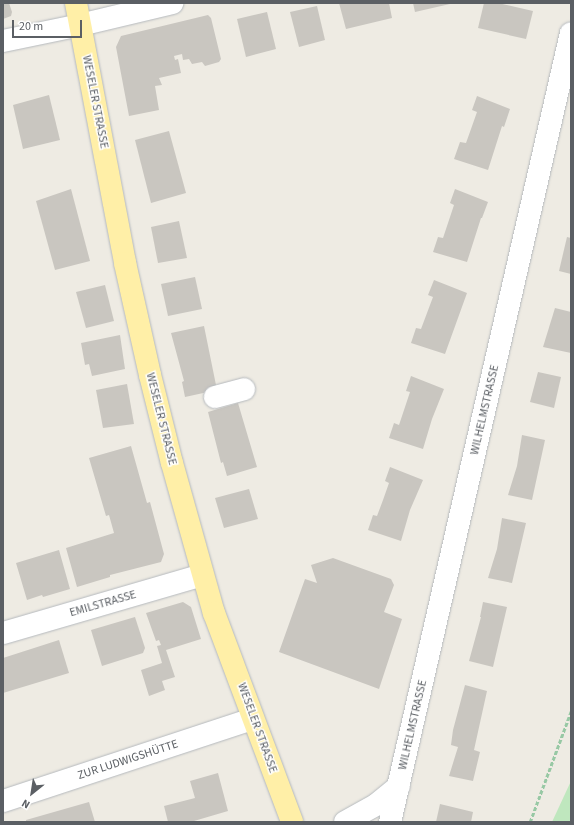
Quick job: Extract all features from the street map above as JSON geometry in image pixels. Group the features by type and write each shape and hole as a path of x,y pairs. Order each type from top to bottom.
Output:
{"main road":[{"name":"WESELER STRASSE","path":"76,3 125,263 150,375 202,575 253,719 292,822"}],"street":[{"path":"3,41 80,26 172,3"},
{"name":"WILHELMSTRASSE","path":"390,822 571,33"},
{"path":"215,397 244,389"},
{"name":"EMILSTRASSE","path":"3,633 202,575"},
{"name":"ZUR LUDWIGSHÜTTE","path":"3,801 253,719"},
{"name":"WILHELMSTRASSE","path":"345,822 377,804 399,786"}],"path":[{"path":"530,822 571,711"}],"green space":[{"path":"571,781 571,822 552,822"}],"building":[{"path":"3,3 9,3 12,12 11,16 3,19"},
{"path":"339,3 389,3 392,18 346,29"},
{"path":"413,3 450,3 450,4 415,12"},
{"path":"484,3 498,3 533,11 526,39 478,28"},
{"path":"317,6 325,40 299,47 290,12"},
{"path":"267,12 276,49 246,57 237,19"},
{"path":"208,15 211,18 221,59 219,62 205,66 202,62 192,64 189,59 183,60 182,54 174,56 175,60 178,59 181,73 159,78 162,85 155,86 159,110 129,116 116,47 121,36"},
{"path":"49,95 60,140 23,149 13,105"},
{"path":"477,96 510,109 504,127 502,126 488,170 454,159 460,142 466,143 477,112 472,110"},
{"path":"169,131 186,193 151,203 135,140"},
{"path":"71,189 90,261 55,270 36,201"},
{"path":"455,189 488,202 481,218 467,262 433,252 438,237 443,238 454,205 450,203"},
{"path":"179,221 187,258 158,263 151,227"},
{"path":"567,237 571,238 571,274 559,271"},
{"path":"195,277 202,309 168,316 161,284"},
{"path":"434,280 467,293 445,354 411,343 416,328 421,329 433,297 428,295"},
{"path":"105,285 114,321 86,328 76,292"},
{"path":"555,308 571,312 571,353 543,347"},
{"path":"204,326 217,390 185,397 182,382 184,381 171,333"},
{"path":"120,335 125,369 92,376 89,364 85,365 81,343"},
{"path":"538,372 561,377 554,408 530,402"},
{"path":"411,376 444,389 432,419 423,449 389,438 394,423 399,425 410,392 406,391"},
{"path":"127,384 134,424 103,428 96,390"},
{"path":"238,403 257,467 227,476 223,462 221,463 208,412"},
{"path":"522,435 545,440 532,500 508,495 517,466"},
{"path":"131,446 147,503 150,502 164,554 161,562 110,575 110,577 77,587 66,548 114,533 109,515 106,516 89,458"},
{"path":"390,467 423,480 410,510 401,541 368,530 373,515 377,516 389,483 385,481"},
{"path":"249,489 258,519 224,528 215,498"},
{"path":"502,518 526,523 512,583 488,578 497,549"},
{"path":"59,550 70,589 27,600 16,563"},
{"path":"333,558 391,579 394,585 384,612 402,619 379,689 279,652 305,579 317,583 311,565"},
{"path":"183,602 191,607 201,639 166,650 175,677 162,681 165,690 149,696 141,670 162,663 157,646 161,645 159,640 156,641 146,613"},
{"path":"483,602 507,607 493,667 469,661 481,617"},
{"path":"135,617 145,648 143,653 102,666 91,630"},
{"path":"59,640 69,673 3,693 3,658"},
{"path":"465,685 487,691 474,750 480,752 473,781 449,776 458,747 451,745 453,730"},
{"path":"218,773 228,811 194,821 195,822 168,822 164,806 195,798 190,781"},
{"path":"89,802 95,822 26,822 26,820"},
{"path":"440,804 473,812 471,822 436,822"}]}
